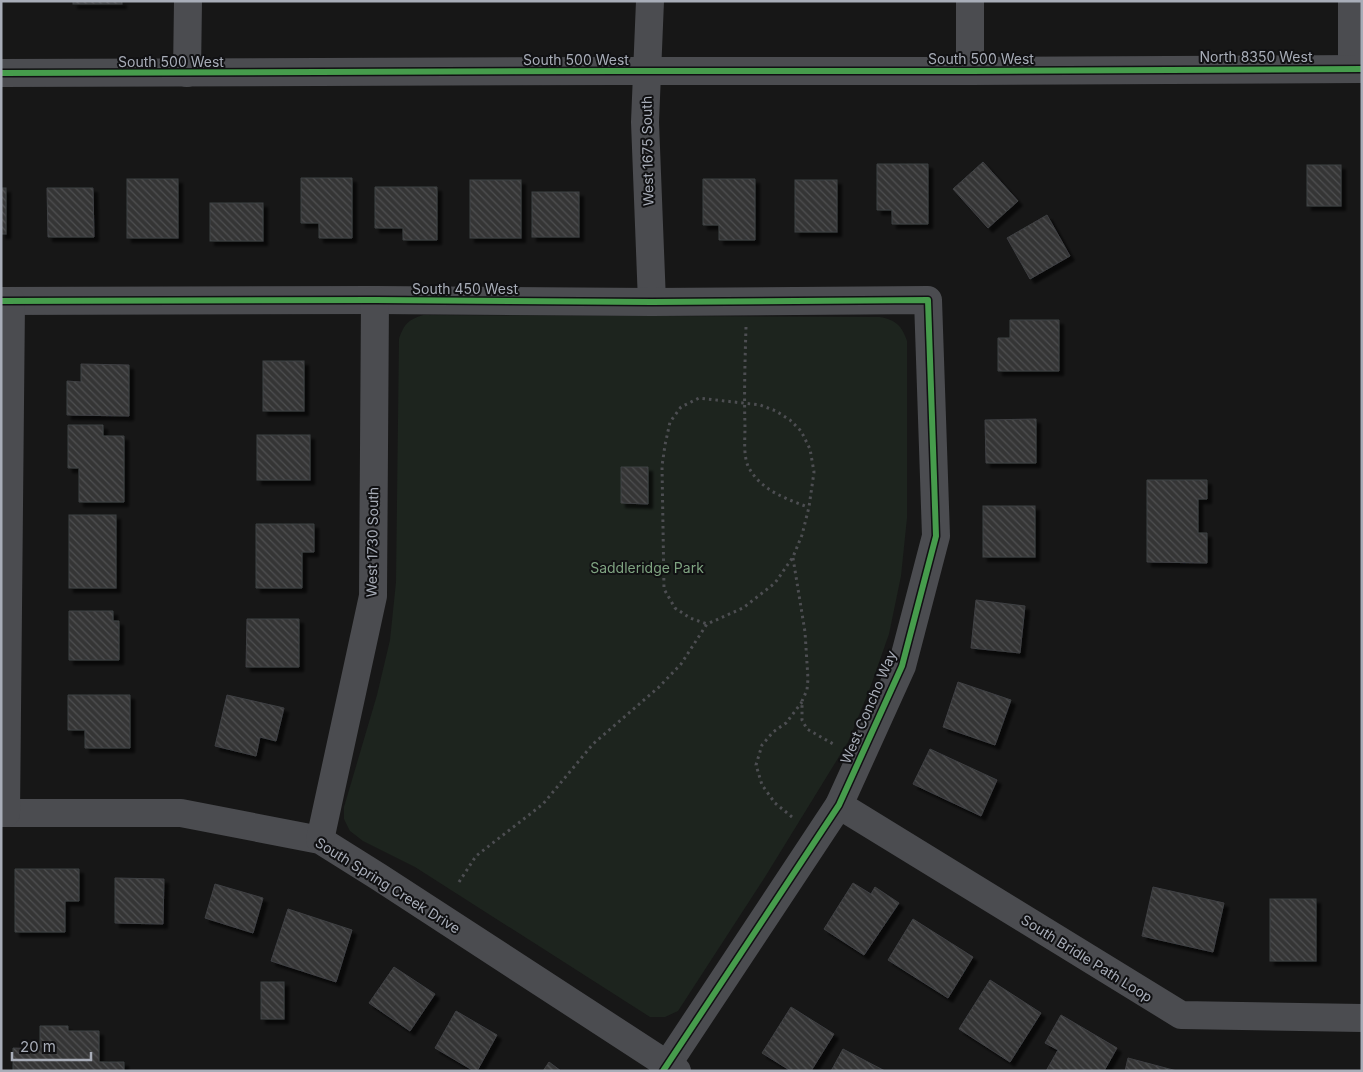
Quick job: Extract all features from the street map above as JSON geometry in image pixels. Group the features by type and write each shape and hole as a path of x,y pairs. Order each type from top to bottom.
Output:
{"street":[{"path":"187,74 188,1"},
{"name":"West 1675 South","path":"650,1 645,122 652,302"},
{"path":"970,1 970,71"},
{"path":"1352,1 1357,68"},
{"name":"North 8350 West","path":"1151,69 1357,68"},
{"name":"South 500 West","path":"1,73 187,74 1151,69"},
{"name":"South 450 West","path":"6,301 375,300 652,302 928,300"},
{"name":"West 1730 South","path":"320,840 373,596 375,300"},
{"name":"West Concho Way","path":"669,1069 839,805 902,666 936,536 928,300"},
{"path":"3,813 6,301"},
{"name":"South Bridle Path Loop","path":"839,805 1181,1015 1362,1018"},
{"name":"South Spring Creek Drive","path":"3,813 181,813 320,840 388,882 669,1069"}],"path":[{"path":"746,327 744,402 745,453 748,467 761,483 786,499 809,507"},
{"path":"458,882 476,856 543,804 593,744 659,687 681,664 707,624 743,608 775,583 793,557 802,536 809,507 814,472 810,449 801,431 790,420 776,411 760,405 699,398 681,407 670,422 664,445 662,466 664,589 675,608 690,618 707,624"},
{"path":"792,817 775,803 762,785 756,765 762,745 773,732 786,723 802,701 807,690 805,632 793,557"},
{"path":"802,701 802,720 807,729 835,745"}],"green space":[{"name":"Saddleridge Park","path":"423,315 880,317 898,324 907,341 907,518 901,576 889,634 870,688 848,742 765,877 678,1011 665,1017 650,1017 415,867 363,841 350,831 344,819 344,807 377,695 390,640 396,582 399,339 407,323"}],"building":[{"path":"73,1 122,1 122,4 73,4"},
{"path":"983,162 1018,201 988,228 953,189"},
{"path":"877,164 928,164 928,224 892,224 892,210 877,210"},
{"path":"1307,165 1341,165 1341,206 1307,206"},
{"path":"301,178 352,178 352,238 319,238 319,223 301,223"},
{"path":"127,179 178,179 178,238 127,238"},
{"path":"703,179 755,179 755,240 719,240 719,225 703,225"},
{"path":"470,180 521,180 521,238 470,238"},
{"path":"795,180 837,180 837,232 795,232"},
{"path":"375,187 437,187 437,240 403,240 403,228 375,228"},
{"path":"1,188 6,188 6,234 1,234"},
{"path":"47,188 93,188 94,237 48,237"},
{"path":"532,192 579,192 579,237 532,237"},
{"path":"210,203 263,203 263,241 210,241"},
{"path":"1047,215 1070,256 1030,279 1007,238"},
{"path":"1010,320 1059,320 1059,371 998,371 998,338 1010,338"},
{"path":"263,361 304,361 304,411 263,411"},
{"path":"81,364 129,365 129,416 67,415 67,381 81,382"},
{"path":"1036,419 1036,463 986,463 985,420"},
{"path":"68,425 103,425 103,436 124,436 124,502 79,502 79,468 68,468"},
{"path":"257,435 310,435 310,480 257,480"},
{"path":"621,467 648,467 648,504 621,503"},
{"path":"1147,480 1207,480 1207,499 1198,499 1198,533 1207,533 1207,563 1147,562"},
{"path":"983,506 1035,506 1035,557 983,557"},
{"path":"69,515 116,515 116,588 69,588"},
{"path":"256,524 314,524 314,552 302,552 302,588 256,588"},
{"path":"976,600 1025,606 1020,653 971,648"},
{"path":"69,611 113,611 113,621 119,621 119,660 69,660"},
{"path":"247,619 299,619 299,667 246,667"},
{"path":"958,682 1011,700 995,745 943,727"},
{"path":"68,695 130,695 130,748 85,748 85,730 68,730"},
{"path":"227,695 284,708 276,741 260,737 256,756 215,746"},
{"path":"930,749 997,780 981,816 913,784"},
{"path":"15,869 79,869 79,901 65,901 65,932 15,932"},
{"path":"115,878 164,879 163,924 115,923"},
{"path":"853,883 871,894 875,887 899,903 864,955 824,929"},
{"path":"215,884 263,898 253,933 205,918"},
{"path":"1153,887 1224,903 1213,952 1142,936"},
{"path":"1270,899 1316,899 1316,961 1270,961"},
{"path":"288,909 352,930 336,982 271,961"},
{"path":"913,919 973,957 948,998 888,960"},
{"path":"394,967 435,994 410,1031 369,1003"},
{"path":"990,980 1041,1013 1010,1062 959,1029"},
{"path":"261,982 284,982 284,1019 261,1019"},
{"path":"791,1007 834,1034 811,1071 791,1071 762,1053"},
{"path":"456,1011 497,1035 477,1071 435,1048"},
{"path":"1061,1015 1117,1048 1104,1071 1046,1071 1058,1050 1045,1043"},
{"path":"40,1026 68,1026 68,1031 99,1031 99,1062 124,1062 124,1071 13,1071 13,1048 40,1049"},
{"path":"843,1049 885,1071 831,1071"},
{"path":"1128,1058 1177,1071 1125,1071"},
{"path":"549,1062 561,1071 543,1071"}],"cycle path":[{"path":"1,73 1362,69"},
{"path":"1,301 375,300 652,302 928,300 936,536 902,666 839,805 663,1071"}]}
